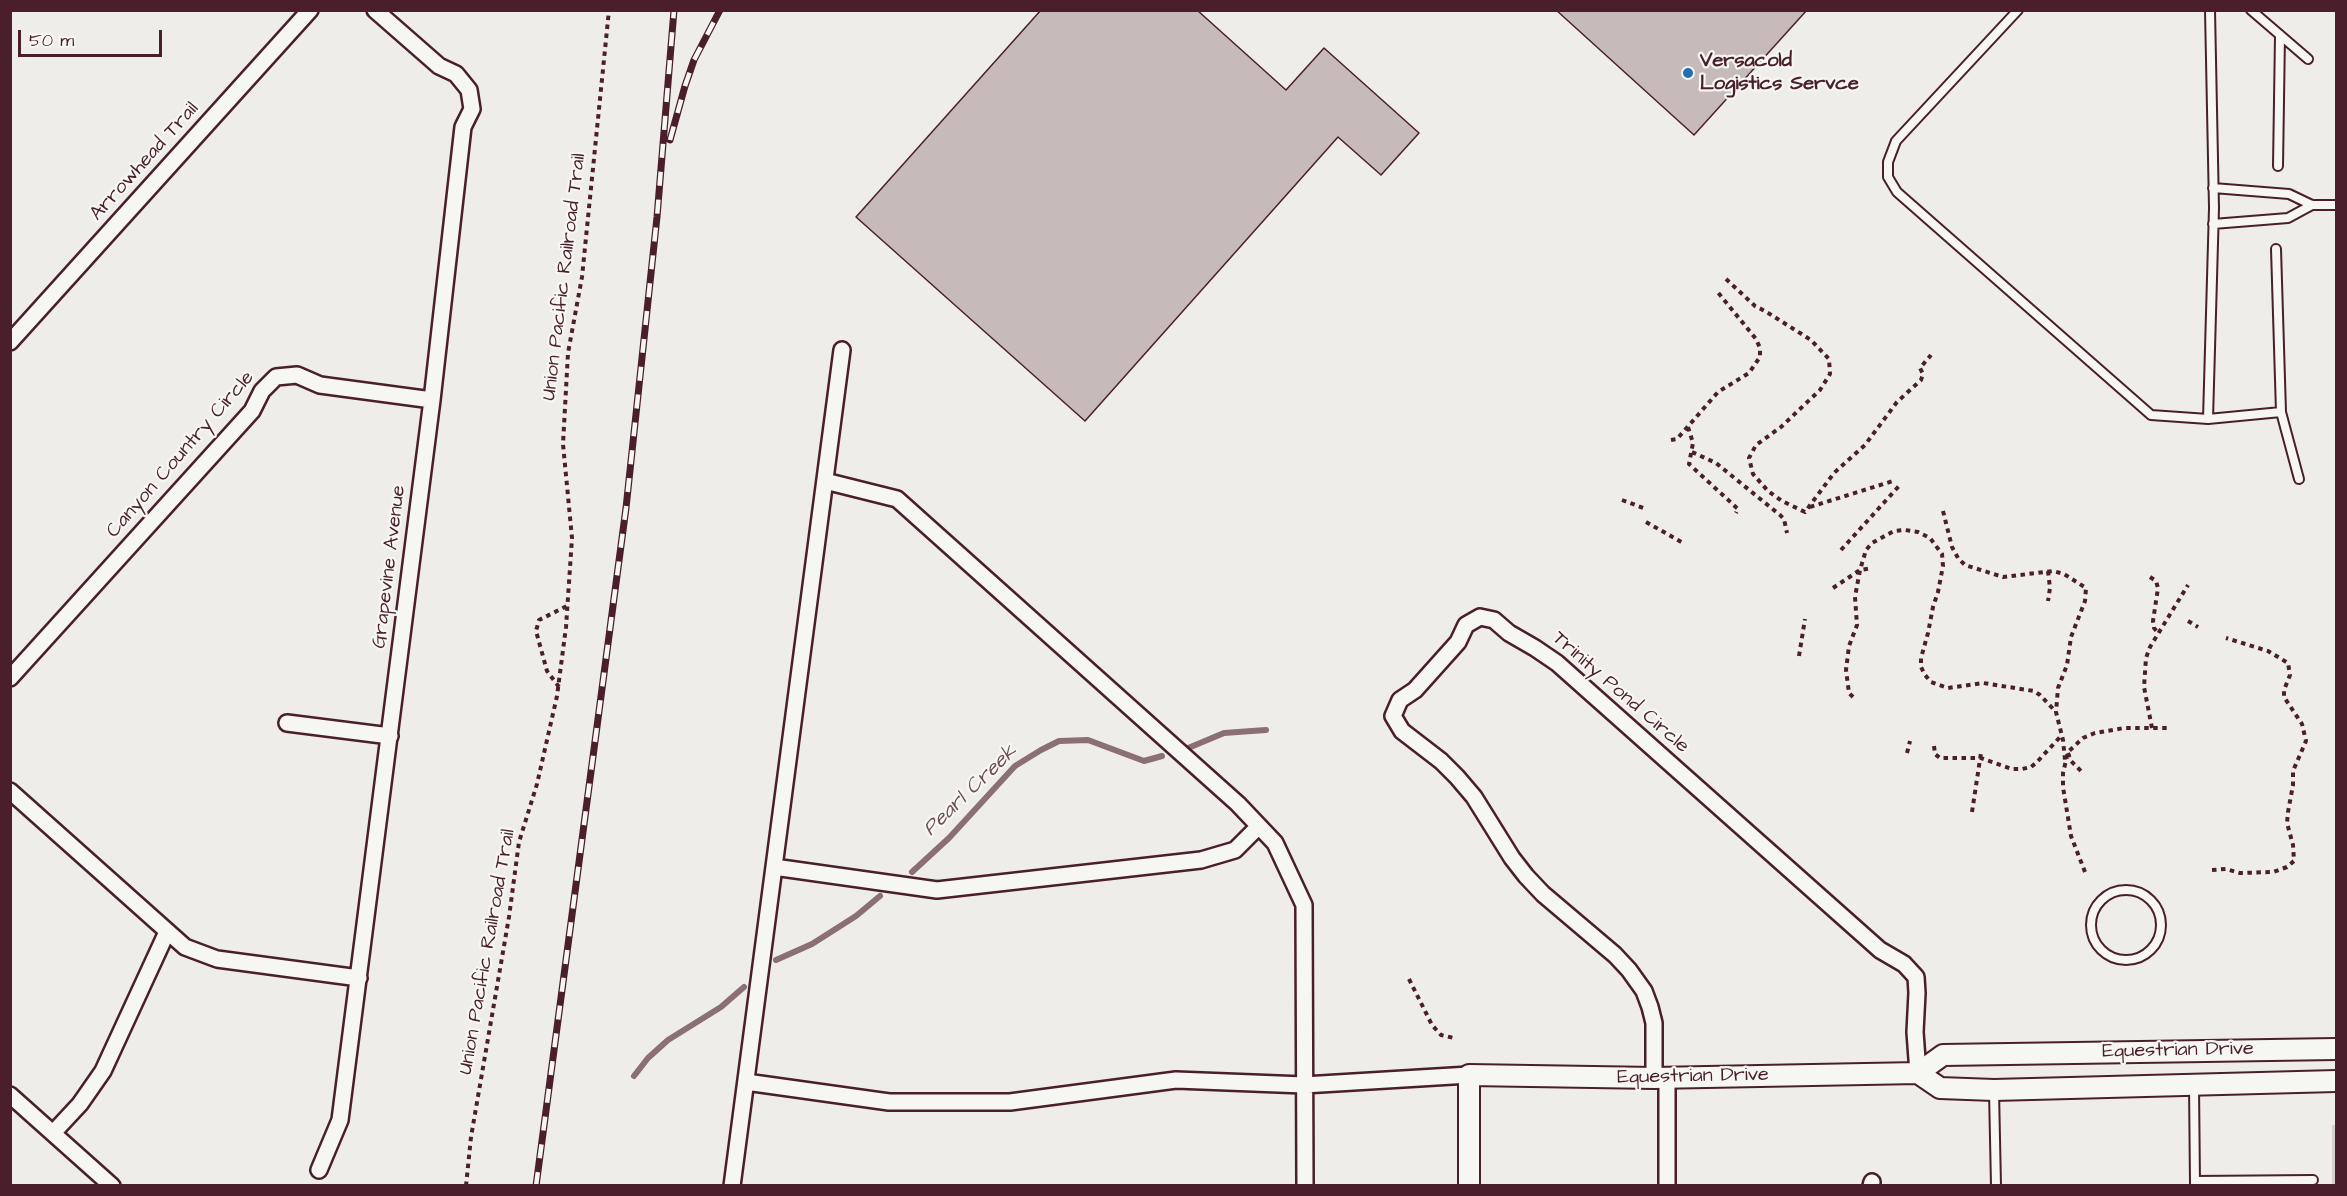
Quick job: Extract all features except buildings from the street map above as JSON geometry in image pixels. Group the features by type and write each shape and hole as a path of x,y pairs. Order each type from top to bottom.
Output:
{"street":[{"name":"Arrowhead Trail","path":"10,342 310,10"},
{"name":"Grapevine Avenue","path":"319,1170 340,1120 432,400 463,127 472,109 469,90 456,74 439,66 375,10"},
{"path":"732,1185 842,350"},
{"name":"Canyon Country Circle","path":"10,678 252,411 262,391 276,377 297,375 320,385 432,400"},
{"path":"825,481 897,500 1238,804 1275,843 1305,905 1305,1185"},
{"name":"Trinity Pond Circle","path":"1660,1078 1652,1015 1644,991 1629,970 1615,955 1543,894 1526,876 1468,791 1441,761 1402,731 1393,716 1400,700 1415,690 1458,642 1466,625 1480,617 1494,620 1509,633 1557,663 1880,950 1904,964 1916,977 1915,1032 1918,1073"},
{"path":"287,723 390,736"},
{"path":"10,791 185,947 201,955 217,959 359,978"},
{"path":"774,867 937,890 1201,860 1235,850 1259,826"},
{"path":"53,1133 80,1104 98,1079 167,932"},
{"name":"Equestrian Drive","path":"1469,1075 1660,1078 1918,1073 1943,1055 2337,1048"},
{"name":"Equestrian Drive","path":"1918,1073 1940,1088 1994,1090 2337,1081"},
{"path":"746,1082 889,1102 1010,1102 1176,1080 1305,1085 1469,1075 1469,1185"},
{"path":"1660,1078 1667,1185"},
{"path":"10,1095 112,1185"}],"lane":[{"path":"2018,10 1896,141 1888,162 1888,177 1897,192 2151,415 2208,419 2281,412"},
{"path":"2208,419 2213,224 2210,10"},
{"path":"2251,10 2308,59"},
{"path":"2278,166 2280,35"},
{"path":"2213,188 2289,194 2312,205 2337,205"},
{"path":"2213,224 2288,218 2312,205"},
{"path":"2276,249 2281,412 2299,479"},
{"path":"2127,890 2144,895 2155,906 2160,916 2161,927 2158,938 2151,949 2130,960 2118,959 2106,954 2095,941 2091,925 2092,914 2097,906 2102,899 2113,892 2127,890"},
{"path":"2194,1084 2195,1183 2313,1180"},
{"path":"1994,1090 1996,1185"}],"path":[{"name":"Union Pacific Railroad Trail","path":"466,1185 471,1137 509,917 519,842 537,784 558,687 572,538 563,444 568,352 582,277 609,10"},
{"path":"1726,279 1755,306 1811,340 1829,359 1830,375 1820,390 1781,427 1756,445 1749,458 1754,474 1768,491 1794,508 1806,512 1834,473 1865,445 1897,402 1922,380 1923,374 1920,368 1932,355"},
{"path":"1671,440 1677,439 1718,392 1749,373 1760,357 1760,348 1756,339 1716,290"},
{"path":"1688,427 1693,442 1689,464 1738,509 1736,513"},
{"path":"1692,452 1709,458 1780,515 1784,519 1787,533"},
{"path":"1810,507 1893,481"},
{"path":"1841,550 1899,486"},
{"path":"1622,500 1646,509"},
{"path":"1943,511 1952,547 1965,565 2003,577 2048,571 2064,574 2086,588 2085,601 2071,637 2067,665 2058,688 2056,712 2065,760 2063,788 2070,836 2085,872"},
{"path":"1646,522 1685,544"},
{"path":"1853,697 1849,693 1845,670 1849,646 1857,624 1855,597 1866,550 1882,536 1894,531 1905,530 1918,532 1930,538 1942,554 1943,566 1938,592 1932,607 1921,658 1921,667 1925,675 1931,682 1948,688 1983,683 2034,692 2040,695 2056,712"},
{"path":"1833,588 1860,570 1872,568"},
{"path":"2048,571 2050,588 2048,601"},
{"path":"2150,577 2156,581 2158,588 2153,621 2154,628 2159,634"},
{"path":"2152,728 2145,697 2144,672 2150,646 2188,585"},
{"path":"558,687 547,671 536,631 539,621 567,606"},
{"path":"1798,656 1802,647 1805,619"},
{"path":"2188,621 2198,627"},
{"path":"2212,870 2226,869 2240,873 2273,872 2287,867 2294,861 2293,845 2287,823 2288,812 2293,771 2306,741 2302,724 2284,697 2284,690 2290,675 2288,663 2268,651 2226,638"},
{"path":"2065,760 2068,752 2083,738 2095,733 2124,728 2170,728"},
{"path":"1934,746 1935,754 1940,758 1981,755 2012,769 2031,767 2062,735"},
{"path":"1907,753 1910,741"},
{"path":"2068,752 2071,761 2081,771"},
{"path":"1972,812 1981,755"},
{"path":"1409,979 1432,1025 1442,1035 1454,1038"}],"shaded area":[{"path":"2332,1125 2336,1125 2336,1185 2332,1185"}],"waterway":[{"name":"Pearl Creek","path":"1181,751 1224,733 1266,730"},
{"name":"Pearl Creek","path":"912,872 949,838 1015,766 1059,741 1088,740 1144,761 1162,756"},
{"name":"Pearl Creek","path":"776,960 812,944 856,916 880,896"},
{"name":"Pearl Creek","path":"634,1076 648,1058 668,1040 721,1007 744,987"}],"railway":[{"path":"536,1186 626,508 657,217 674,10"},
{"path":"670,140 694,60 720,10"}],"place":[{"name":"Versacold Logistics Servce","path":"1688,73"}]}
